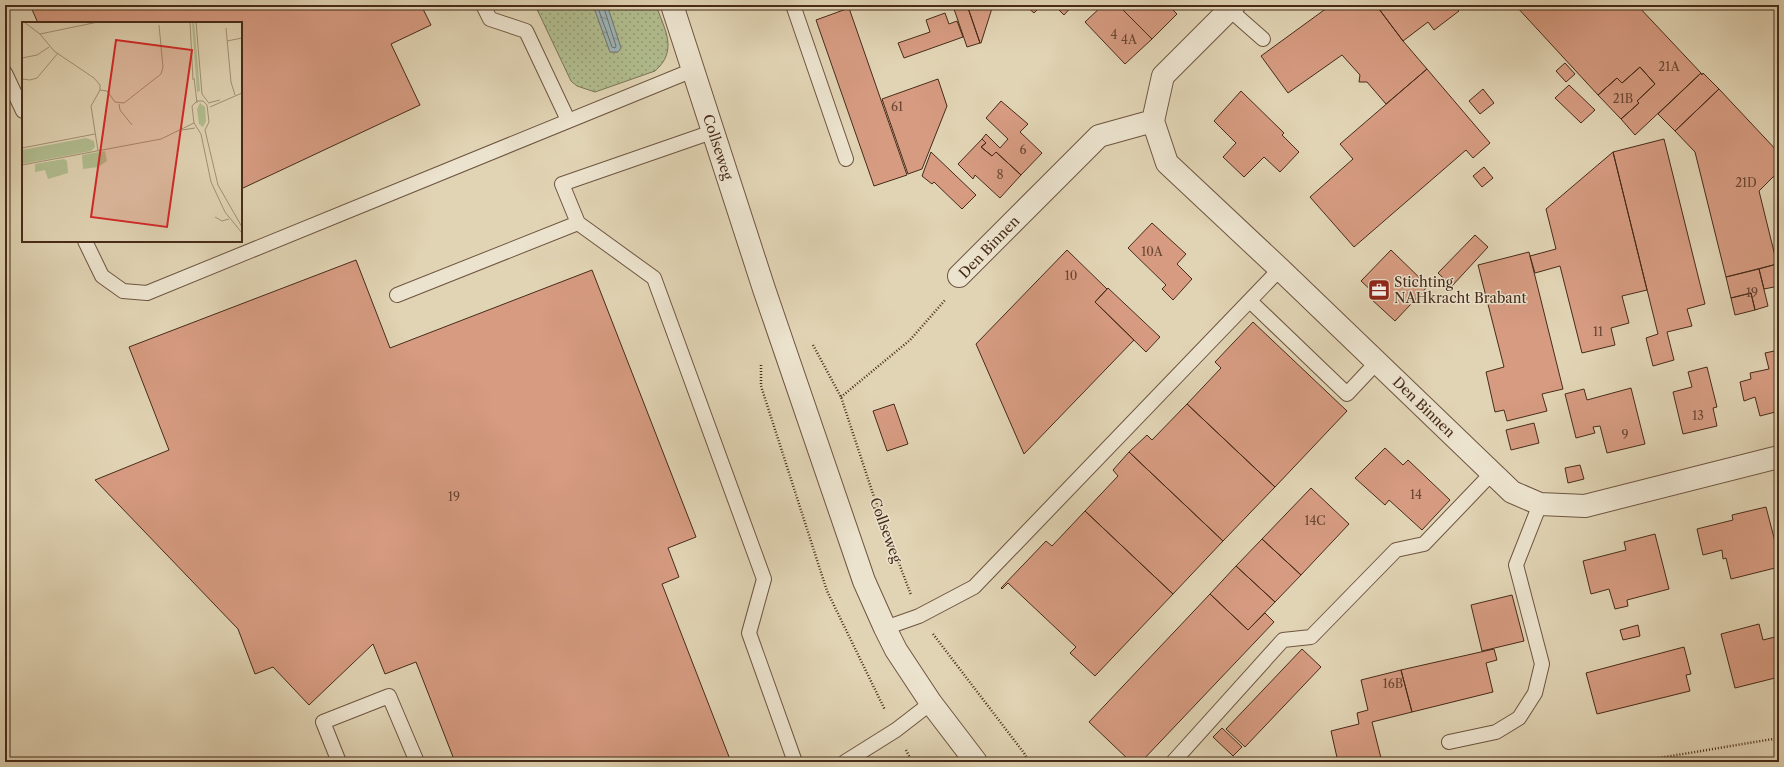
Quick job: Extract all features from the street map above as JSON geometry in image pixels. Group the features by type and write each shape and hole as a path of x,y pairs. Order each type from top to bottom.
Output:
{"street":[{"name":"Collseweg","path":"672,5 712,132 864,581 896,650 931,703 976,762"},
{"path":"1153,122 1163,76 1232,7"},
{"name":"Den Binnen","path":"959,276 1099,136 1153,122 1167,163 1280,269 1512,492 1540,504 1585,506 1779,456"}],"lane":[{"path":"483,5 490,19 526,31 568,120"},
{"path":"793,5 846,159"},
{"path":"1232,7 1263,39"},
{"path":"85,242 102,276 123,291 147,293 693,70"},
{"path":"5,73 22,109"},
{"path":"712,132 562,184 578,223 654,278 764,579 749,633 795,762"},
{"path":"397,295 578,223"},
{"path":"885,628 920,616 974,587 1280,269"},
{"path":"1250,301 1347,394 1377,362"},
{"path":"1173,762 1283,640 1311,637 1396,550 1424,544 1492,473"},
{"path":"1449,742 1496,732 1519,718 1535,693 1542,664 1516,565 1540,504"},
{"path":"339,762 323,722 389,696 417,762"},
{"path":"845,762 896,730 931,703"}],"path":[{"name":"Den Binnen","path":"841,397 910,340 953,291 959,276"},
{"name":"Collseweg","path":"809,338 841,397 877,504 920,616 1024,753 1029,762"},
{"path":"761,363 761,386 827,591 875,691 912,762"},
{"path":"1635,762 1779,738"}],"green space":[{"path":"535,5 593,5 610,52 618,52 621,48 607,5 656,5 668,39 666,55 662,63 655,71 595,92 577,86 571,81"}],"water":[{"path":"593,5 607,5 621,48 618,52 610,52"}],"building":[{"path":"30,5 421,5 431,25 391,44 420,105 242,189 242,22 38,22"},
{"path":"967,5 980,43 967,47 953,6"},
{"path":"967,5 993,5 981,43 980,43"},
{"path":"1025,5 1042,5 1034,13"},
{"path":"1054,5 1073,5 1064,15"},
{"path":"1103,5 1118,5 1152,39 1125,64 1085,22"},
{"path":"1118,5 1168,5 1177,14 1152,39"},
{"path":"1331,5 1376,5 1403,41 1427,69 1386,104 1367,82 1359,82 1360,75 1342,55 1288,93 1261,56"},
{"path":"1376,5 1454,5 1459,11 1434,30 1428,22 1403,41"},
{"path":"1515,5 1637,5 1701,73 1635,135 1621,119 1639,103 1637,101 1655,84 1640,67 1622,83 1617,78 1598,95"},
{"path":"849,8 907,175 874,186 816,20"},
{"path":"945,13 949,24 957,21 963,37 904,58 898,43 930,32 926,20"},
{"path":"1565,63 1575,74 1566,82 1556,71"},
{"path":"1640,67 1655,84 1637,101 1639,103 1621,119 1598,95 1617,78 1622,83"},
{"path":"1427,69 1490,143 1473,158 1466,150 1354,247 1310,197 1353,159 1340,144"},
{"path":"1701,73 1702,75 1703,73 1719,89 1675,131 1658,114"},
{"path":"938,79 947,106 922,169 908,174 882,99"},
{"path":"1569,85 1595,110 1581,123 1555,98"},
{"path":"1483,89 1494,103 1480,114 1469,101"},
{"path":"1719,89 1779,153 1779,171 1759,191 1777,264 1726,277 1695,152 1675,131"},
{"path":"1241,91 1284,133 1282,135 1299,152 1280,172 1264,157 1244,177 1223,157 1236,143 1214,121"},
{"path":"1001,101 1028,124 1020,132 1042,153 1021,175 996,152 992,156 981,147 986,143 982,139 986,134 1000,148 1008,139 986,118"},
{"path":"982,139 986,143 981,147 992,156 996,152 1021,175 1000,198 975,175 973,179 958,164"},
{"path":"1664,139 1705,304 1687,309 1692,326 1667,332 1674,360 1653,366 1646,338 1658,334 1613,152"},
{"path":"931,152 976,195 962,209 934,182 932,184 922,176"},
{"path":"1613,152 1647,290 1622,296 1629,323 1611,328 1615,345 1582,353 1560,266 1535,273 1530,256 1556,249 1546,209"},
{"path":"1484,167 1493,178 1482,187 1473,176"},
{"path":"1152,223 1186,254 1177,264 1192,279 1173,300 1162,289 1166,285 1128,248"},
{"path":"1475,235 1488,247 1452,286 1438,273"},
{"path":"1067,250 1107,289 1095,302 1134,340 1024,454 976,344"},
{"path":"1391,250 1428,286 1395,321 1370,298 1374,293 1361,281"},
{"path":"1529,252 1563,389 1542,394 1547,411 1507,421 1504,410 1495,412 1486,372 1504,367 1478,265"},
{"path":"356,260 390,348 592,270 696,537 668,548 679,577 662,584 731,762 455,762 416,662 385,674 373,644 309,705 273,667 255,674 238,629 95,480 169,450 129,347"},
{"path":"1777,264 1779,272 1779,286 1764,289 1759,269"},
{"path":"1759,269 1768,306 1755,310 1751,293 1731,298 1726,277"},
{"path":"1108,288 1160,337 1146,352 1095,302"},
{"path":"1751,293 1755,310 1735,315 1731,298"},
{"path":"1253,322 1347,411 1275,487 1187,404 1221,368 1215,362"},
{"path":"1779,350 1779,411 1760,416 1755,397 1744,401 1740,382 1751,379 1750,373 1769,369 1765,353"},
{"path":"1707,367 1717,407 1713,408 1717,426 1683,434 1673,392 1692,387 1688,372"},
{"path":"1631,388 1645,444 1607,453 1600,426 1593,427 1595,433 1576,438 1565,394 1584,389 1587,400"},
{"path":"894,404 908,444 887,451 873,411"},
{"path":"1187,404 1275,487 1223,541 1129,452 1147,435 1152,440"},
{"path":"1534,423 1539,443 1511,450 1506,430"},
{"path":"1385,448 1403,465 1408,460 1450,500 1422,530 1389,500 1385,505 1355,478"},
{"path":"1129,452 1223,541 1173,594 1085,511 1118,476 1113,470"},
{"path":"1580,465 1584,479 1568,483 1565,468"},
{"path":"1311,488 1349,524 1301,575 1262,539"},
{"path":"1766,507 1779,557 1779,567 1731,579 1726,558 1723,559 1722,550 1703,555 1697,529 1733,520 1732,515"},
{"path":"1085,511 1173,594 1095,676 1070,653 1076,647 1008,583 1002,589 1001,588 1046,541 1052,546"},
{"path":"1655,534 1669,589 1627,600 1628,606 1615,609 1609,589 1591,594 1583,561 1626,550 1624,542"},
{"path":"1262,539 1301,575 1275,602 1236,566"},
{"path":"1236,566 1275,602 1248,630 1210,594"},
{"path":"1210,594 1248,630 1265,613 1274,622 1141,762 1131,762 1089,722"},
{"path":"1512,595 1524,641 1482,651 1471,605"},
{"path":"1759,624 1763,640 1779,636 1779,677 1735,688 1721,634"},
{"path":"1638,625 1640,636 1623,640 1620,630"},
{"path":"1684,647 1691,674 1686,675 1690,691 1597,714 1586,673"},
{"path":"1302,649 1321,667 1245,747 1226,729"},
{"path":"1494,649 1497,660 1486,663 1493,692 1412,712 1401,670"},
{"path":"1401,670 1412,712 1372,722 1382,762 1338,762 1331,731 1359,724 1357,713 1368,710 1361,680"},
{"path":"1222,728 1242,747 1233,756 1213,737"}],"place":[{"name":"Stichting NAHkracht Brabant","path":"1379,290"}]}
